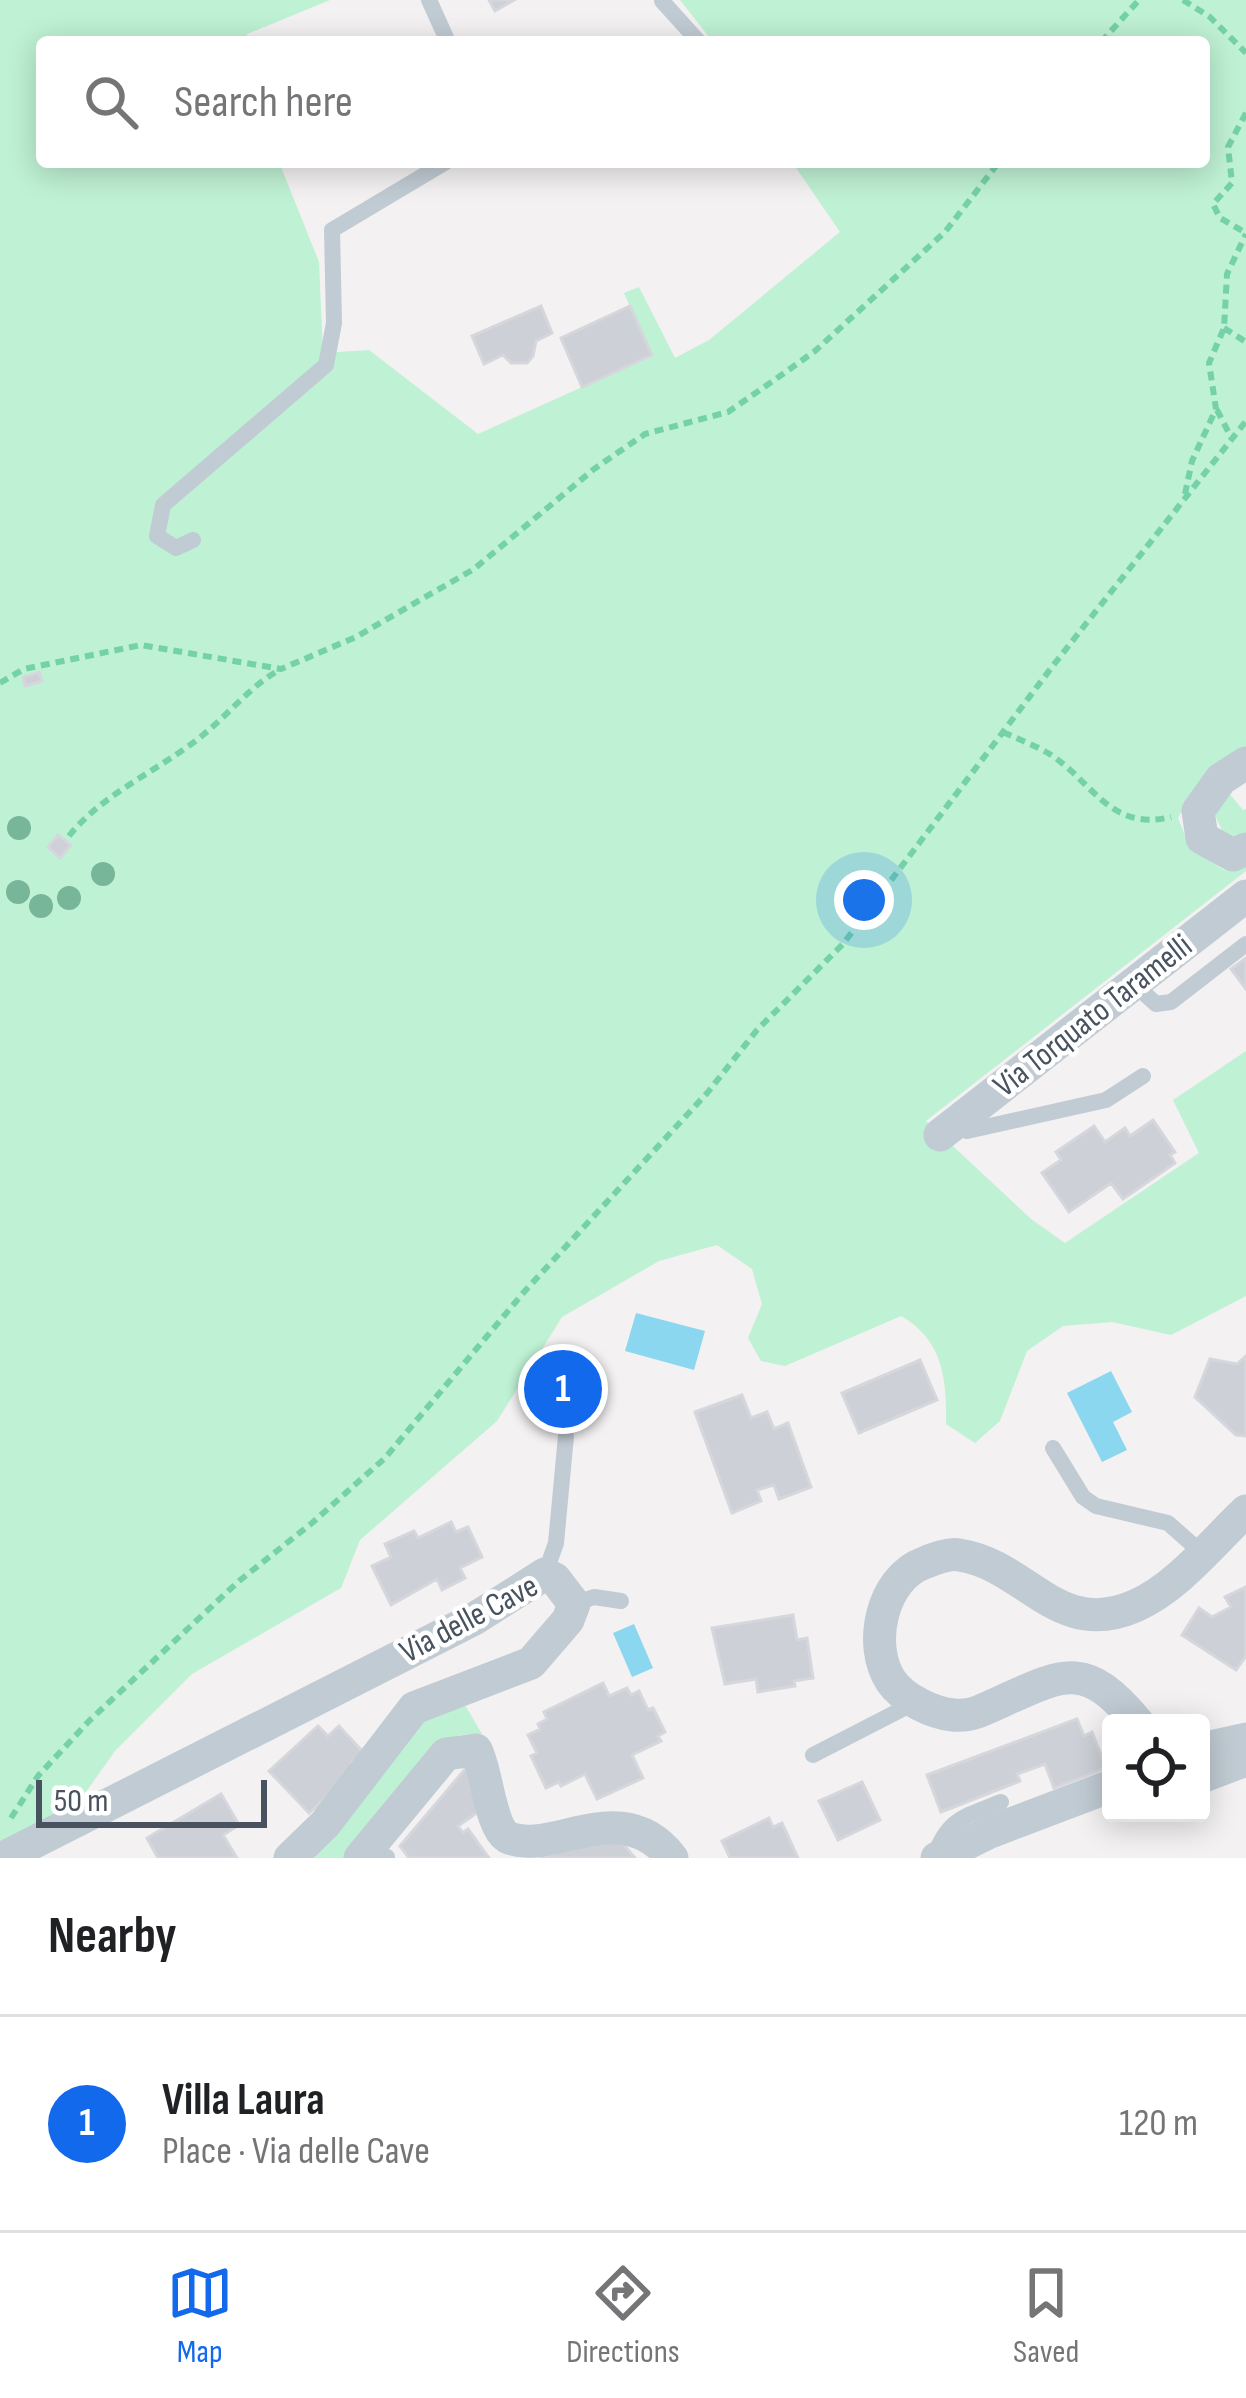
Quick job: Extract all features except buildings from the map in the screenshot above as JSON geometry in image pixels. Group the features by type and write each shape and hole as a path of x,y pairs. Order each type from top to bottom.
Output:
{"street":[{"path":"1246,763 1221,779 1198,811 1202,838 1233,855 1246,849"},
{"name":"Via Torquato Taramelli","path":"940,1135 1246,896"},
{"path":"1130,1714 1088,1678 1053,1678 969,1717 933,1713 891,1682 878,1642 889,1593 917,1565 956,1554 996,1568 1050,1604 1094,1617 1135,1606 1168,1585 1246,1510"},
{"name":"Via delle Cave","path":"5,1841 474,1619 545,1574 555,1579 574,1604 568,1620 532,1664 414,1708 325,1825 290,1858"},
{"path":"1210,1747 1246,1739"},
{"path":"360,1858 446,1754 462,1749 476,1750 498,1827 508,1838 528,1845 629,1829 660,1843 672,1858"},
{"path":"1210,1774 1246,1760"},
{"path":"944,1854 1102,1790"},
{"path":"944,1854 1001,1850 1102,1813"}],"lane":[{"path":"663,0 693,36"},
{"path":"420,2 444,36"},
{"path":"193,539 176,548 157,536 163,505 326,365 334,323 332,230 436,168"},
{"path":"1133,984 1156,1004 1171,1002 1246,944"},
{"path":"940,1135 1106,1100 1143,1076"},
{"path":"545,1574 556,1543 566,1436"},
{"path":"1053,1448 1084,1497 1096,1506 1168,1523 1202,1553"},
{"path":"574,1604 594,1597 621,1601"},
{"path":"813,1755 918,1701"},
{"path":"944,1854 943,1833 955,1821 1001,1802"}],"path":[{"path":"1106,36 1139,0"},
{"path":"1183,0 1210,17 1246,53"},
{"path":"1232,439 1216,409 1208,370 1224,328 1227,274 1246,233 1220,218 1213,203 1232,183 1228,147 1246,113"},
{"path":"69,836 103,803 206,733 249,690 280,668 356,637 474,569 594,469 645,434 728,412 773,381 815,350 945,232 994,168"},
{"path":"1224,328 1246,342"},
{"path":"1186,498 1192,461 1216,409"},
{"path":"5,1841 38,1776 90,1720 239,1581 385,1458 524,1292 708,1092 757,1030 843,944 1246,421"},
{"path":"0,682 24,669 141,645 280,668"},
{"path":"1002,732 1052,755 1103,802 1136,820 1198,811"}],"green space":[{"path":"0,0 330,0 247,36 36,36 36,168 281,168 319,262 323,353 369,350 478,434 651,356 624,293 639,287 675,358 709,340 840,232 796,168 1210,168 1210,36 708,36 680,0 1246,0 1246,747 1191,794 1178,818 1190,848 1224,870 1246,867 1246,871 926,1121 1031,1219 1065,1243 1199,1153 1173,1100 1246,1051 1246,1296 1171,1335 1112,1322 1063,1326 1027,1351 1000,1421 975,1443 946,1424 940,1362 926,1337 901,1316 785,1366 761,1361 748,1338 762,1304 752,1269 717,1245 659,1261 562,1317 497,1421 360,1540 341,1588 192,1674 115,1751 66,1820 0,1857"},
{"path":"1229,793 1246,809 1246,837 1225,837 1215,815"},
{"path":"462,1700 482,1734 460,1735 441,1746 349,1858 311,1858 414,1725"}],"water":[{"path":"636,1313 705,1331 694,1370 625,1351"},
{"path":"1111,1371 1132,1412 1113,1422 1127,1450 1102,1462 1067,1393"},
{"path":"634,1624 653,1668 632,1677 613,1633"}],"place":[{"name":"Villa Laura","path":"563,1389"}]}
